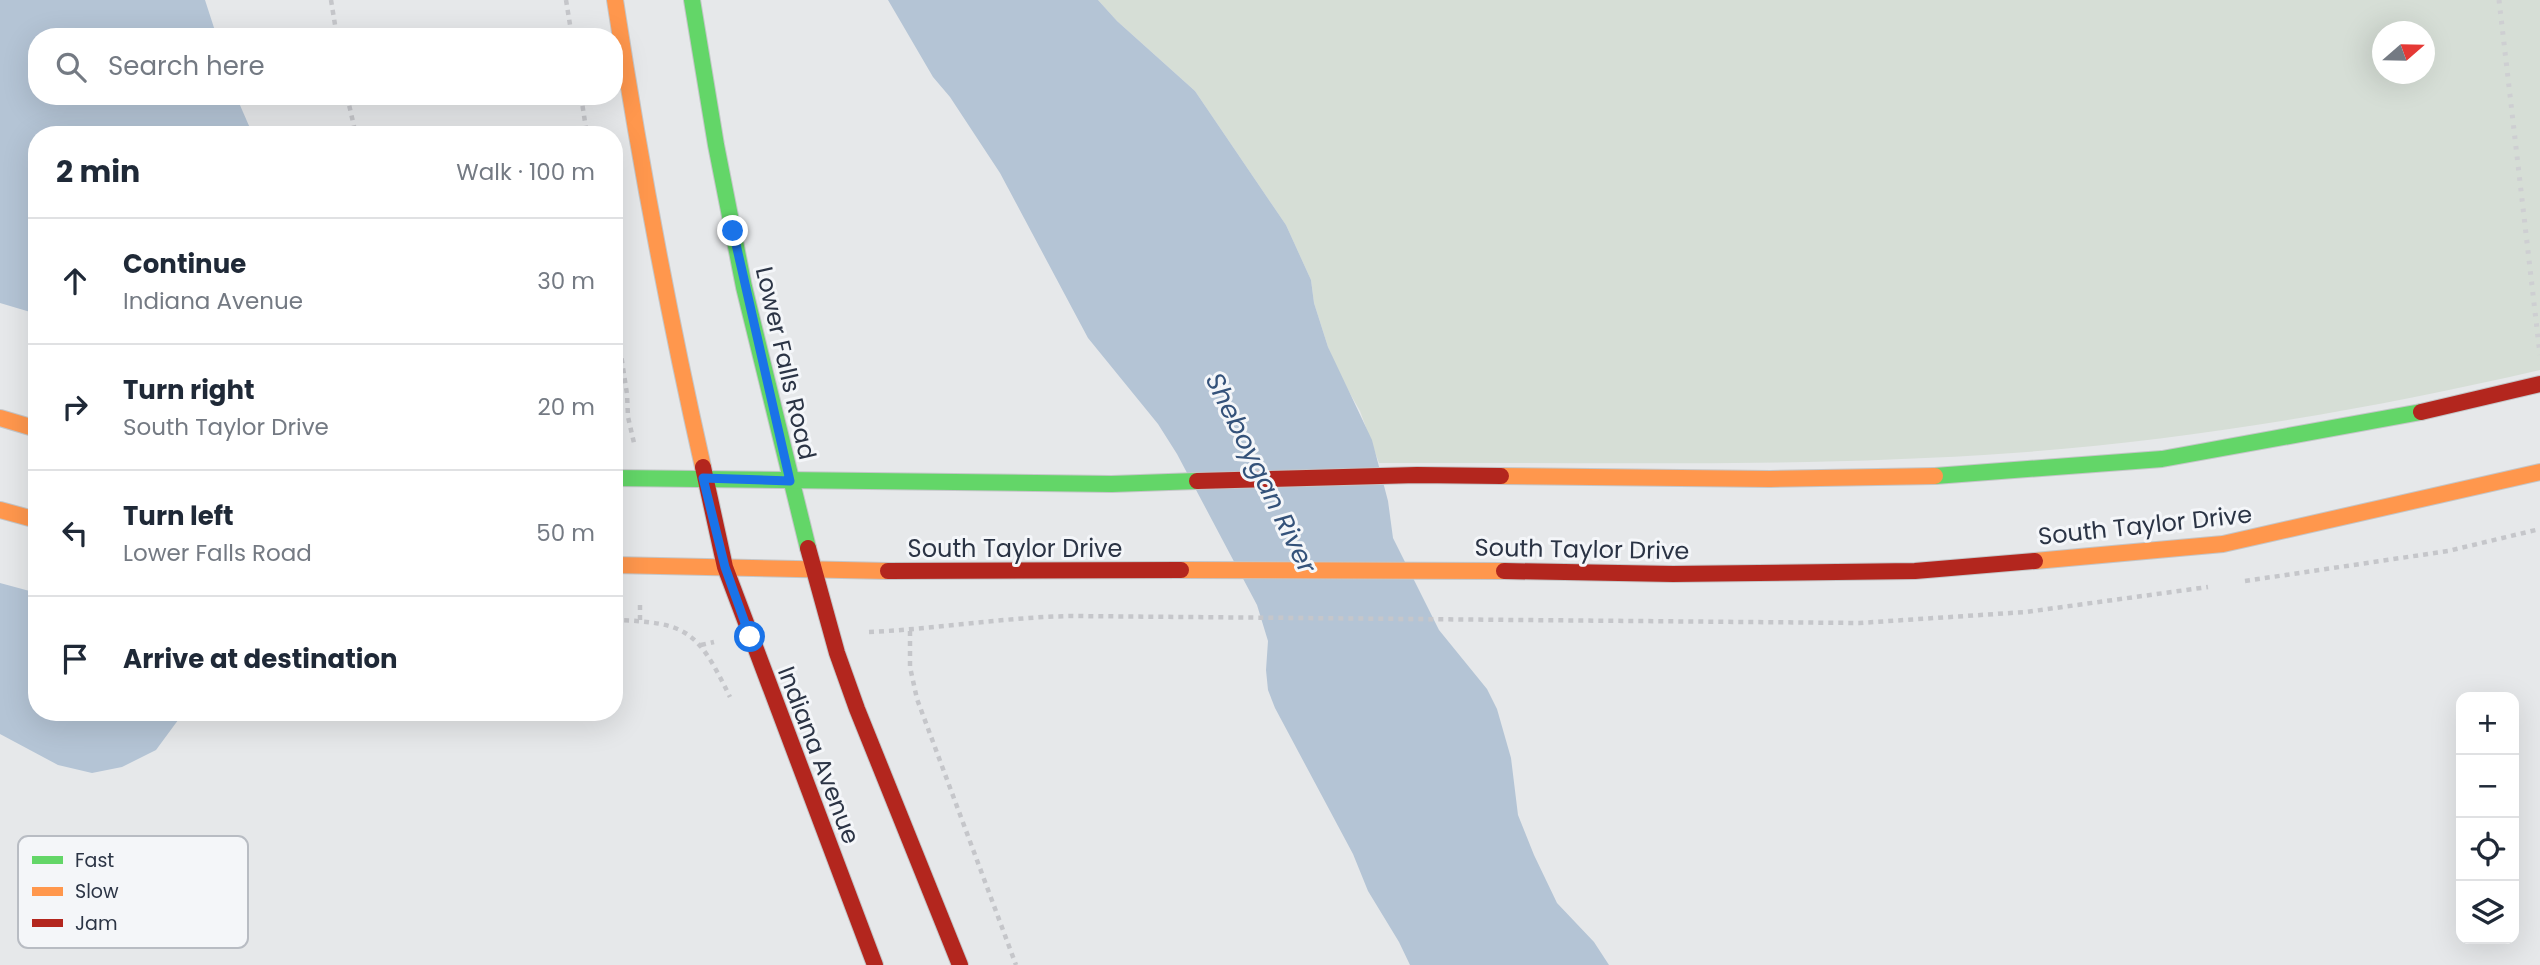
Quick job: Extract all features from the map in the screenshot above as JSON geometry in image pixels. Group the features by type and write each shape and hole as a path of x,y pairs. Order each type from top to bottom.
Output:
{"main road":[{"path":"615,0 619,28"},
{"name":"Lower Falls Road","path":"692,0 744,287 813,569"},
{"path":"623,53 669,316 703,478"},
{"path":"623,478 1112,484 1417,475 1770,479 1944,476 2162,459 2423,412 2540,384"},
{"path":"0,418 28,426"},
{"name":"South Taylor Drive","path":"623,565 909,571 1452,570 1673,574 1915,571 2224,544 2540,471"},
{"name":"Indiana Avenue","path":"703,478 725,567 874,965"},
{"path":"0,510 28,518"},
{"path":"813,569 837,653 960,965"}],"path":[{"path":"331,0 336,28"},
{"path":"566,0 571,28"},
{"path":"349,105 354,126"},
{"path":"582,105 586,126"},
{"path":"623,387 632,428"},
{"path":"2448,551 2540,530"},
{"path":"640,596 640,621"},
{"path":"886,631 910,631 1047,616 1482,621"},
{"path":"623,620 666,625 688,634 701,645 714,667"},
{"path":"910,631 910,667 917,699 1016,965"}],"shaded area":[{"path":"1098,0 2540,0 2540,370 2410,398 2278,422 2146,440 2013,453 1855,461 1379,463 1360,411 1340,376 1328,347 1314,303 1311,280 1286,225 1195,91 1117,21"}],"water":[{"path":"0,0 205,0 214,28 28,28 28,105 240,105 249,126 28,126 28,311 0,303"},
{"name":"Sheboygan River","path":"888,0 1098,0 1117,21 1195,91 1286,225 1311,280 1314,303 1328,347 1372,440 1388,501 1393,538 1439,630 1487,689 1497,709 1511,758 1518,815 1557,903 1594,942 1609,965 1410,965 1368,891 1353,854 1275,708 1268,690 1268,641 1257,605 1177,454 1158,424 1088,338 1000,173 950,97 933,77"},
{"path":"0,583 28,591 28,721 177,721 156,750 122,767 92,773 58,765 0,734"}],"railway":[{"path":"2499,0 2540,355"}],"traffic: fast":[{"path":"692,0 716,145 744,287 808,548"},
{"path":"1935,476 2162,459 2421,412"},
{"path":"623,478 1112,484 1197,481"}],"traffic: slow":[{"path":"615,0 620,28"},
{"path":"623,49 655,234 703,467"},
{"path":"0,418 28,426"},
{"path":"2035,561 2223,544 2540,472"},
{"path":"1501,476 1770,479 1935,476"},
{"path":"0,510 28,518"},
{"path":"623,565 888,571"},
{"path":"1181,570 1504,571"}],"traffic: jam":[{"path":"2421,412 2540,384"},
{"path":"703,467 725,567 875,965"},
{"path":"1197,481 1417,475 1501,476"},
{"path":"808,548 837,653 857,709 960,965"},
{"path":"1504,571 1673,574 1915,571 2035,561"},
{"path":"888,571 1181,570"}],"route":[{"path":"733,231 790,481 703,478 725,567 750,637"}]}
